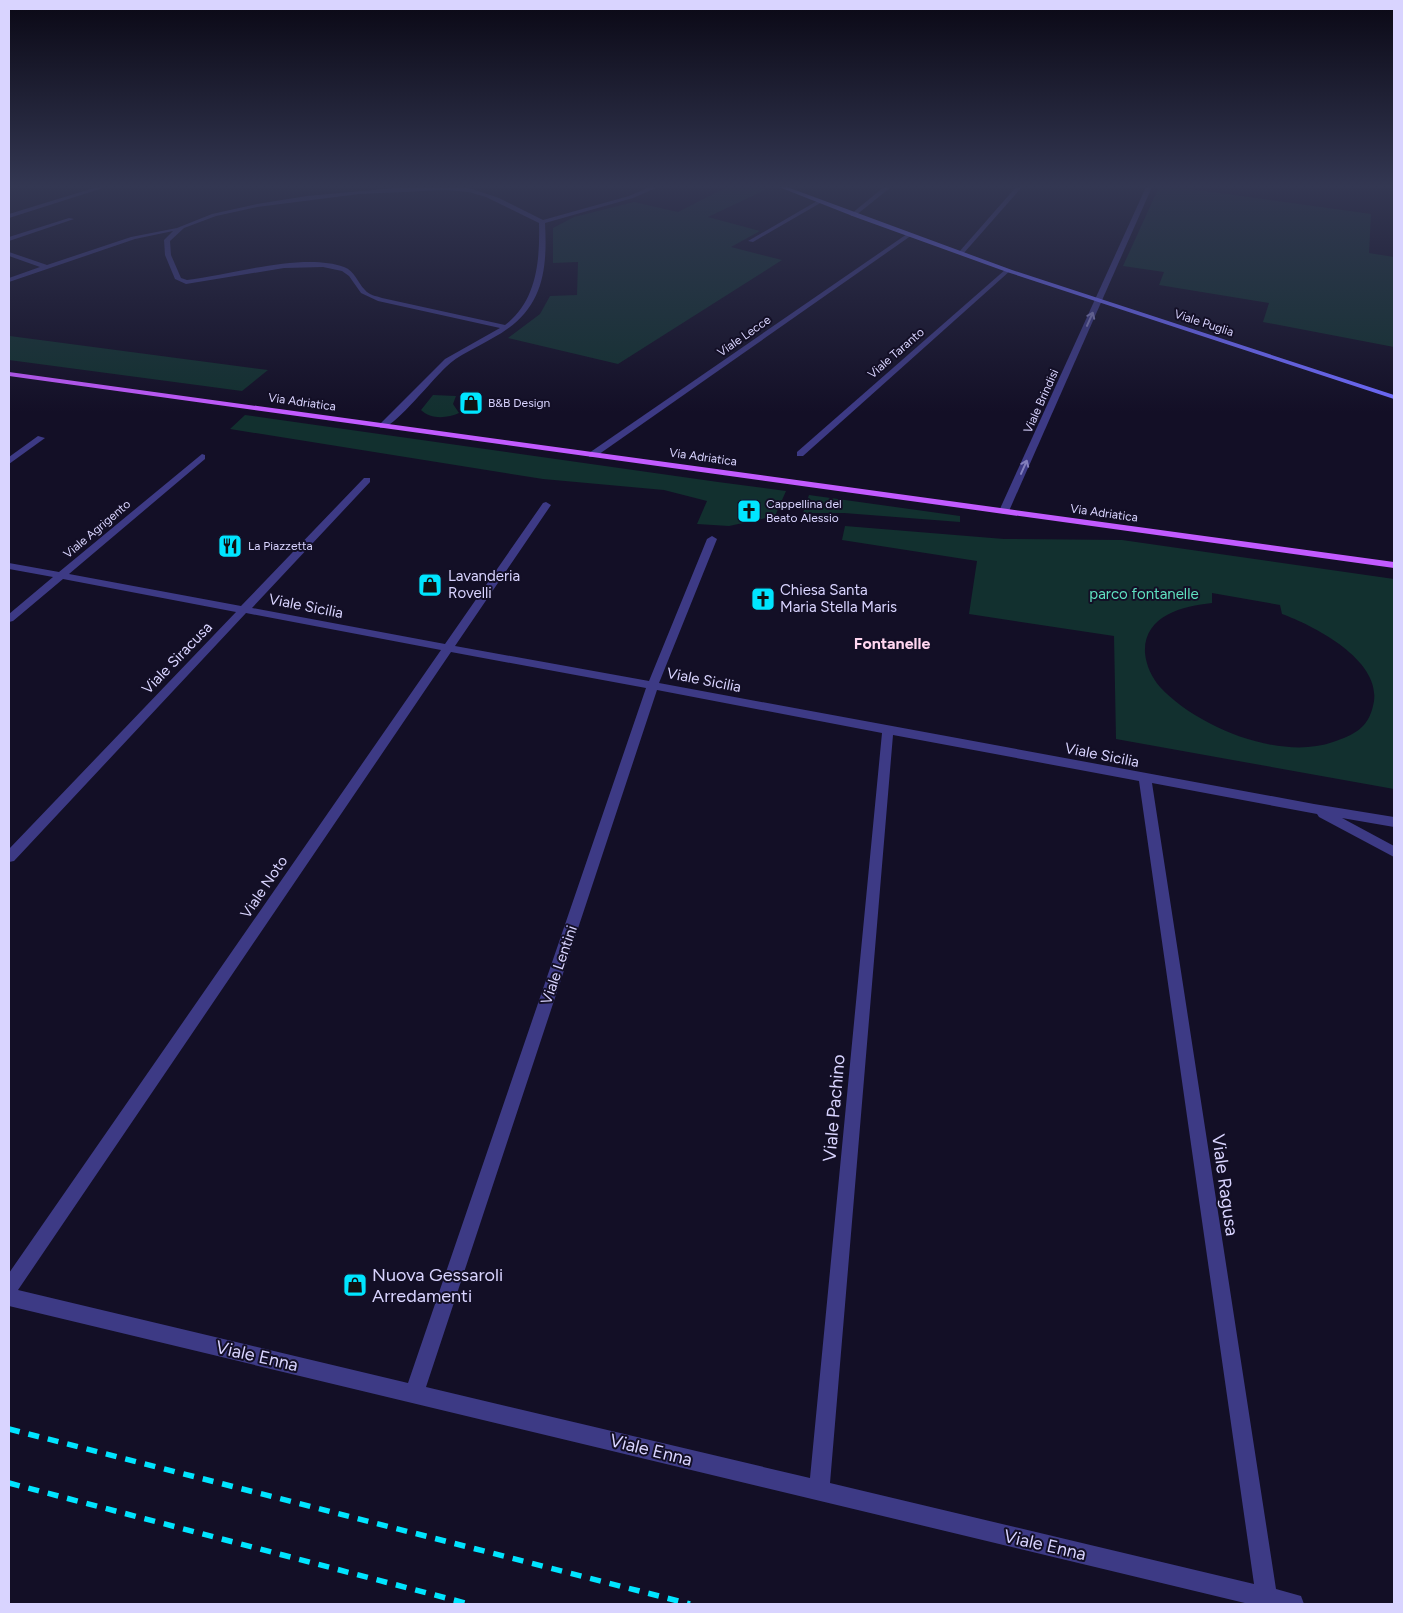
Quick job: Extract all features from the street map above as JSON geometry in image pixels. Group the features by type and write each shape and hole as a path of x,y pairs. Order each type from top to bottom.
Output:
{"main road":[{"name":"Viale Puglia","path":"987,262 1394,397"},
{"name":"Via Adriatica","path":"9,374 1394,565"}],"street":[{"path":"33,262 46,267"},
{"path":"9,280 60,262"},
{"path":"172,262 178,279 186,282 288,267 317,266 340,268 352,274 364,294 380,300 506,327"},
{"path":"383,426 450,359 506,327 523,314 531,299 541,262"},
{"name":"Viale Lecce","path":"592,455 871,262"},
{"name":"Viale Brindisi","path":"1004,511 1116,262"},
{"name":"Viale Taranto","path":"800,454 1008,270"},
{"path":"9,461 41,438"},
{"name":"Viale Agrigento","path":"9,619 202,457"},
{"name":"Viale Siracusa","path":"9,856 366,480"},
{"name":"Viale Noto","path":"9,1288 546,505"},
{"name":"Viale Lentini","path":"414,1393 653,686 712,539"},
{"name":"Viale Sicilia","path":"9,566 1144,778 1394,822"},
{"name":"Viale Pachino","path":"819,1491 888,730"},
{"name":"Viale Ragusa","path":"1144,778 1266,1598"},
{"path":"1314,809 1394,852"},
{"name":"Viale Enna","path":"9,1297 1293,1604"}],"green space":[{"path":"578,262 778,262 618,364 508,338 540,314 550,296 577,295"},
{"path":"1125,262 1394,262 1394,347 1263,322 1269,303 1159,285 1164,272 1123,266"},
{"path":"9,337 268,370 242,391 9,360"},
{"path":"433,395 456,396 453,404 459,413 435,417 425,413 421,410"},
{"path":"245,415 786,491 775,516 729,526 697,524 707,501 664,490 543,479 230,429"},
{"path":"809,495 960,516 960,522 844,513 803,513"},
{"name":"parco fontanelle","path":"845,526 1004,539 1122,540 1394,579 1394,789 1116,739 1114,636 969,614 977,561 842,540","holes":["1212,593 1280,605 1282,614 1312,627 1344,648 1358,661 1368,675 1374,690 1371,714 1359,730 1347,737 1312,747 1289,747 1240,737 1195,715 1176,702 1160,687 1148,667 1145,653 1146,640 1150,630 1166,615 1177,610 1212,603"]}],"railway":[{"path":"9,1429 690,1604"},
{"path":"9,1483 469,1604"}],"place":[{"name":"B&B Design","path":"471,403"},
{"name":"Cappellina del Beato Alessio","path":"749,511"},
{"name":"La Piazzetta","path":"230,546"},
{"name":"Lavanderia Rovelli","path":"430,585"},
{"name":"Chiesa Santa Maria Stella Maris","path":"763,599"},
{"name":"Nuova Gessaroli Arredamenti","path":"355,1285"}],"district":[{"name":"Fontanelle","path":"892,643"}]}
